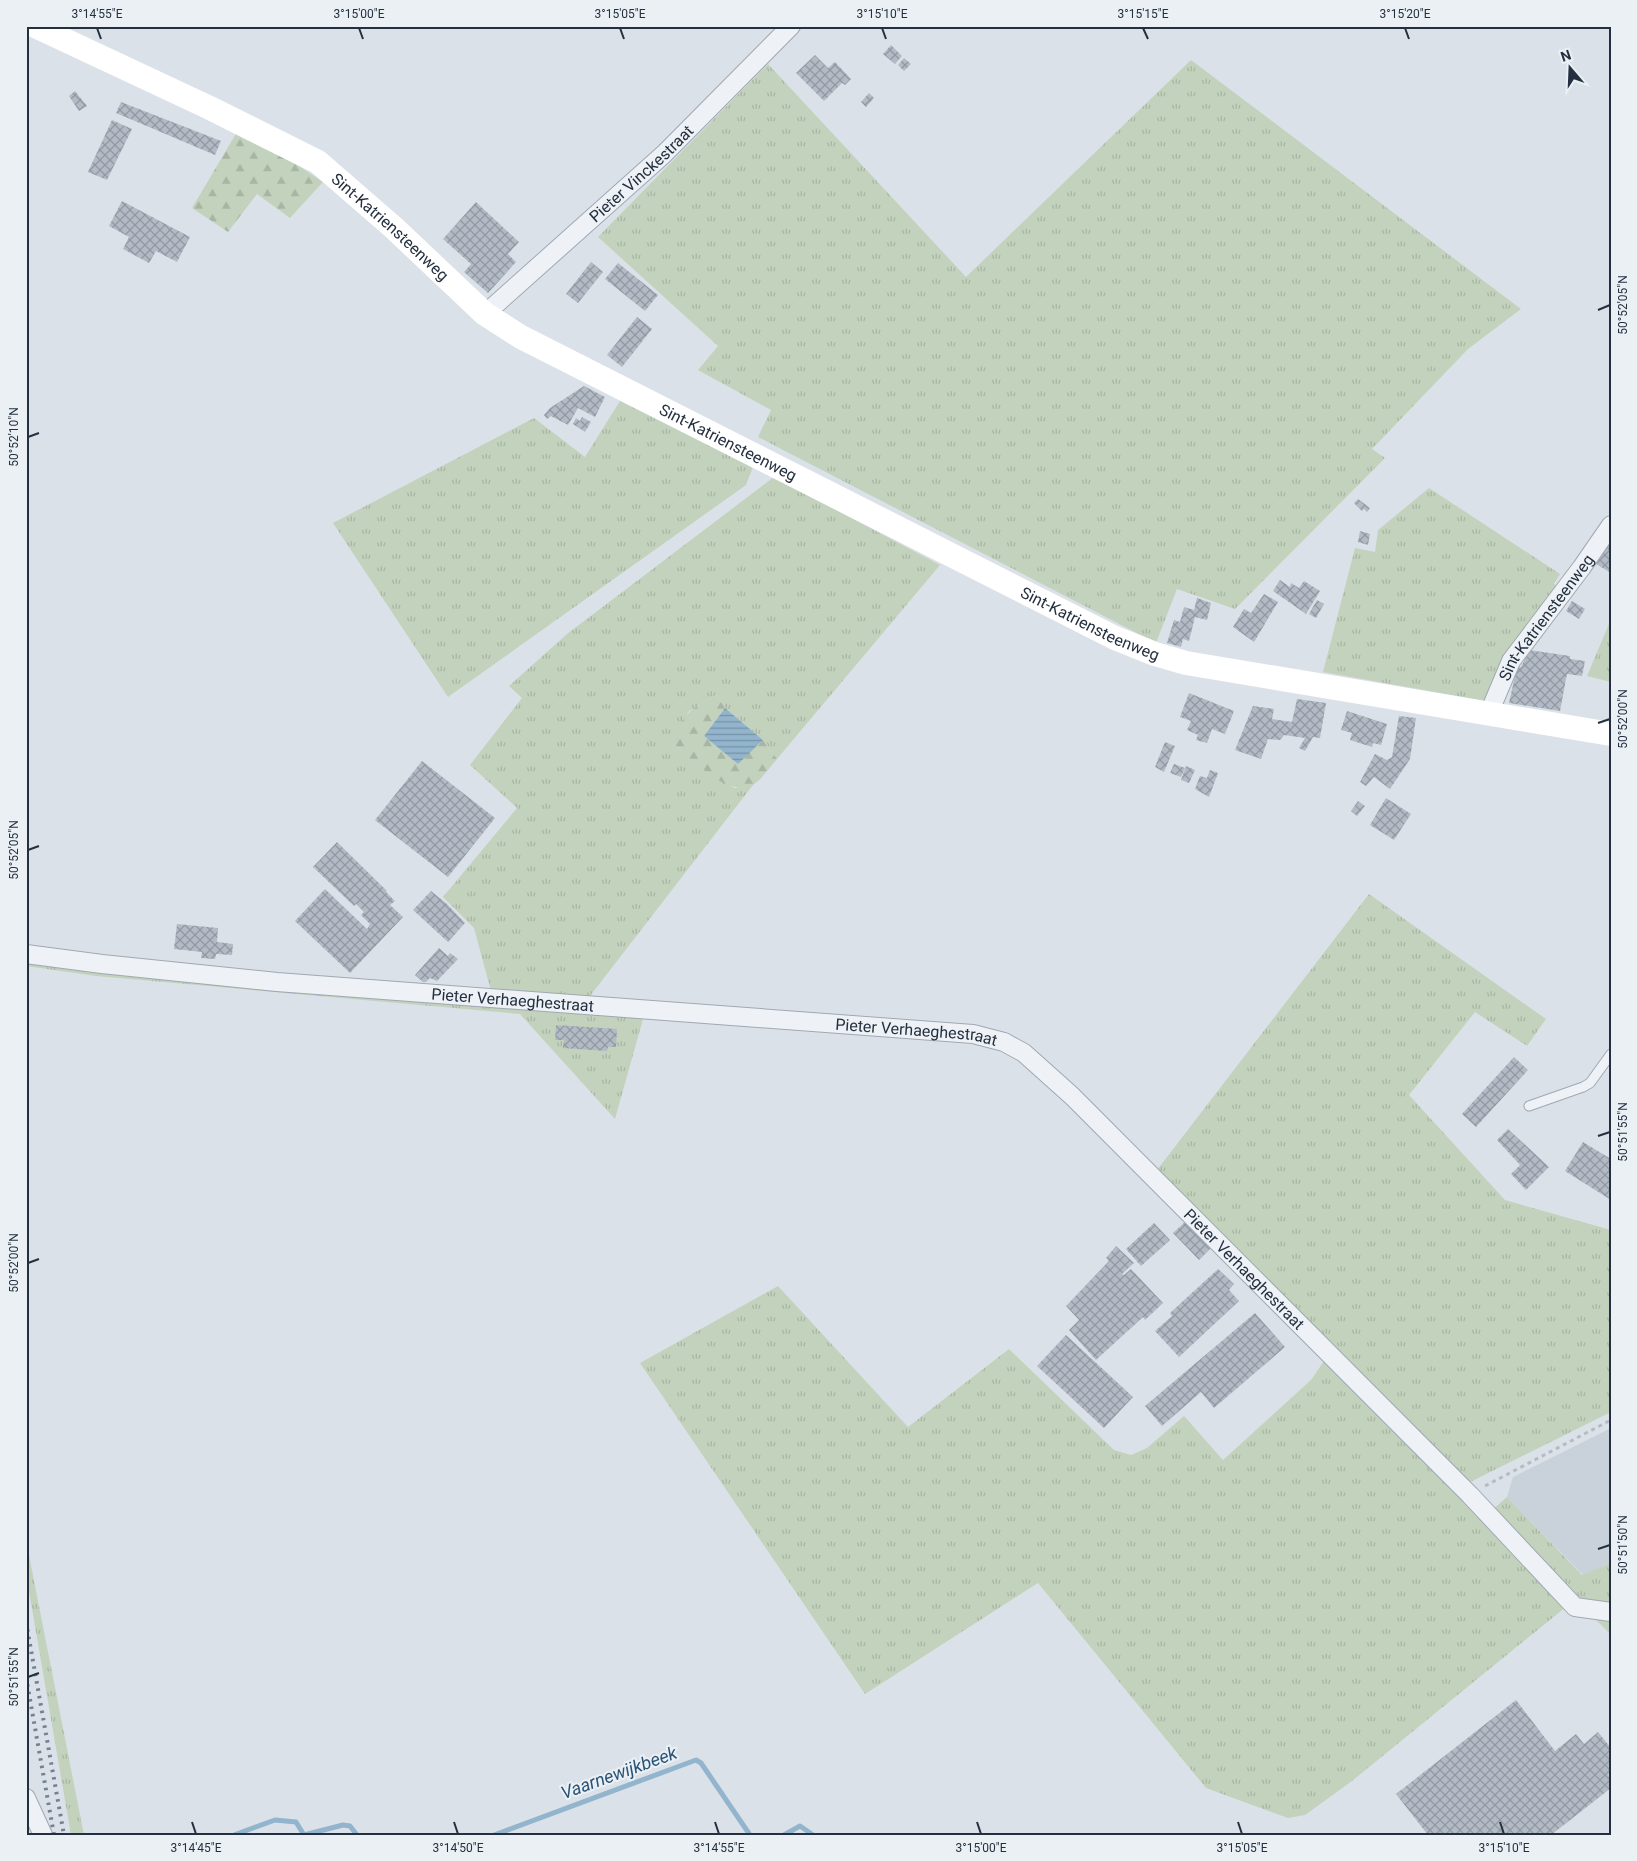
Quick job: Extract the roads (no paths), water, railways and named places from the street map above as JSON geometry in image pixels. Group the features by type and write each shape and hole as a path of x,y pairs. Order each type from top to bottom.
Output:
{"street":[{"name":"Sint-Katriensteenweg","path":"35,26 210,108 318,162 394,228 485,314 521,337 1115,638 1186,663 1611,734"},
{"name":"Pieter Vinckestraat","path":"485,314 664,154 791,26"},
{"name":"Sint-Katriensteenweg","path":"1489,713 1511,660 1582,567 1611,525"},
{"name":"Pieter Verhaeghestraat","path":"26,954 102,964 277,982 973,1034 1004,1042 1024,1053 1072,1096 1470,1495 1575,1607 1611,1612"},
{"path":"26,1798 43,1835"}],"lane":[{"path":"1529,1106 1590,1083 1611,1054"}],"water":[{"path":"725,708 763,740 738,764 704,736"}],"waterway":[{"name":"Vaarnewijkbeek","path":"494,1835 696,1760 701,1763 750,1835"},
{"name":"Vaarnewijkbeek","path":"234,1835 275,1820 296,1822 304,1835 343,1825 350,1826 357,1835"},
{"name":"Vaarnewijkbeek","path":"784,1835 800,1826 813,1835"}],"railway":[{"path":"26,1622 64,1835"},
{"path":"26,1677 54,1835"}]}
